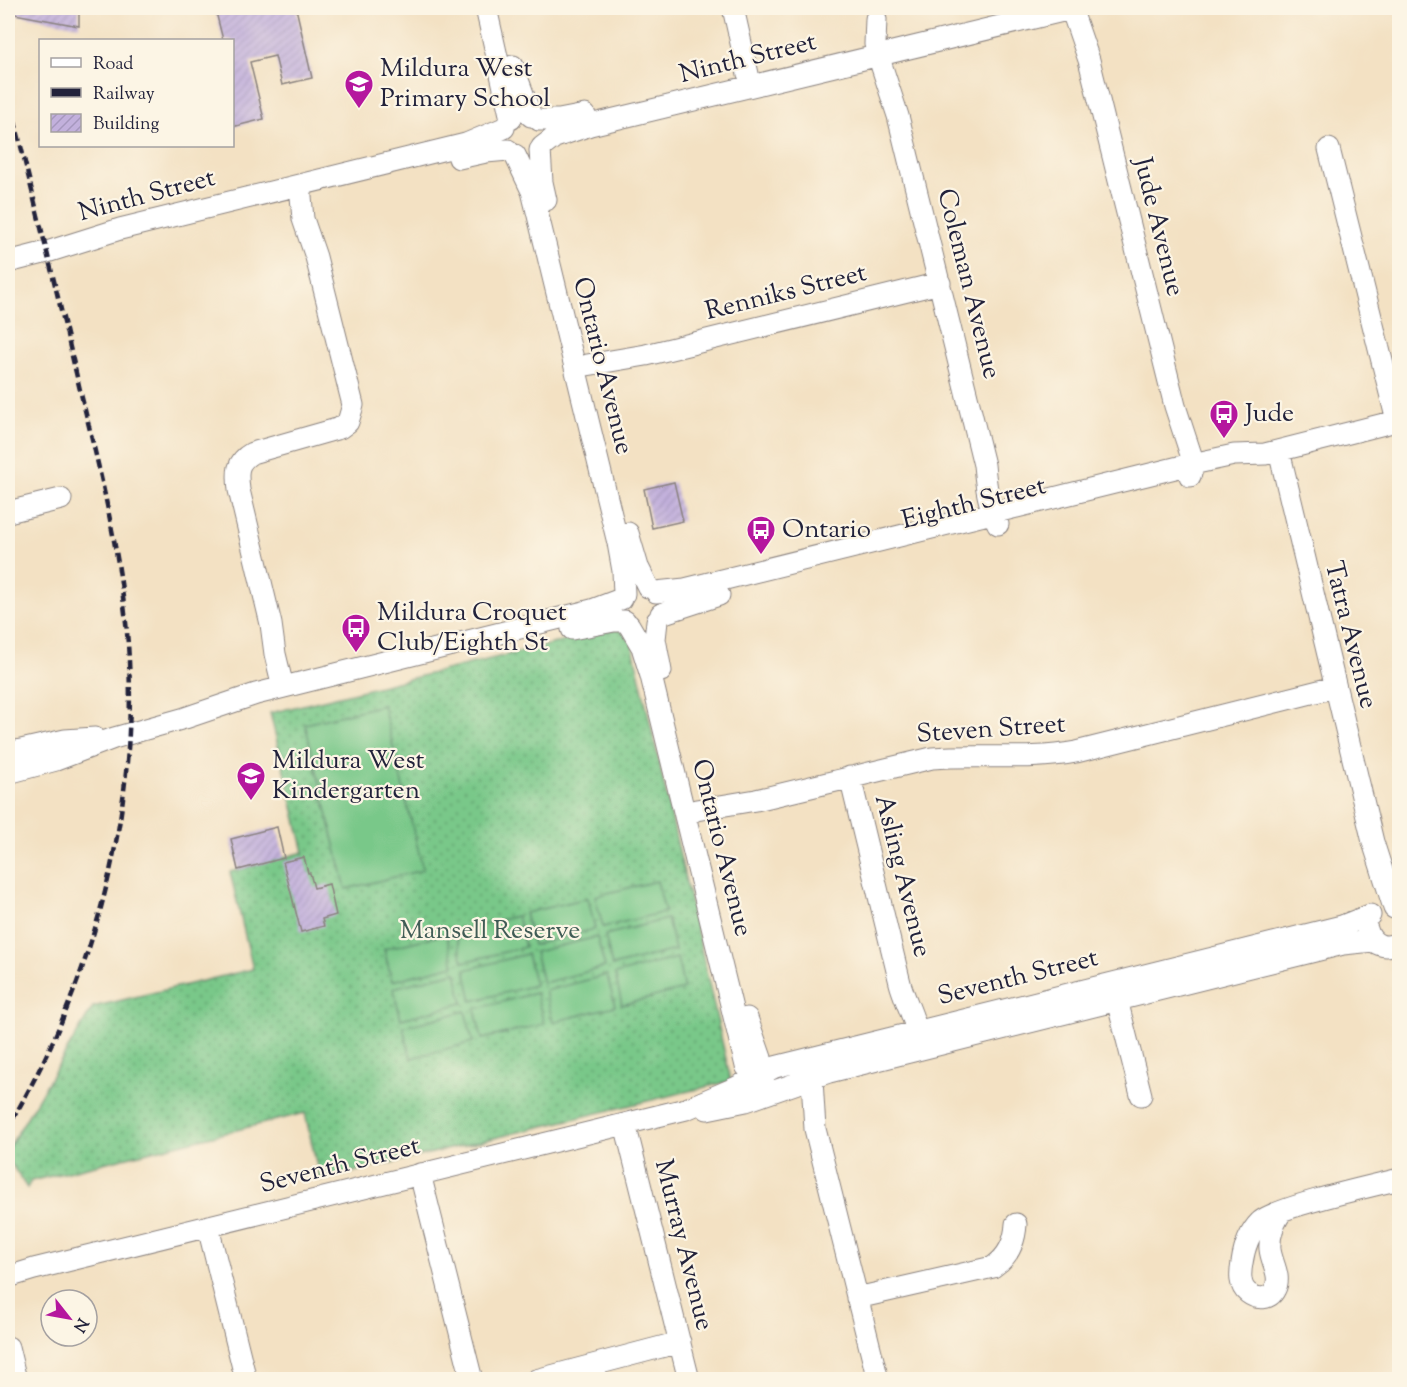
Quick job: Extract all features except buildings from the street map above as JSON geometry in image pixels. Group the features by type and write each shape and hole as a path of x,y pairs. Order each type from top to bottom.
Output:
{"street":[{"path":"486,8 521,121 545,133 541,148 529,157 512,153 503,140 521,121 518,84 498,8"},
{"path":"733,8 748,74"},
{"name":"Ninth Street","path":"541,148 555,137 590,125 881,48 1020,8"},
{"name":"Ninth Street","path":"301,193 466,144 521,121 555,120 580,116 748,74 1074,8"},
{"name":"Jude Avenue","path":"1074,8 1089,60 1189,469"},
{"name":"Coleman Avenue","path":"876,13 881,48 984,465 987,492 998,517"},
{"name":"Ontario Avenue","path":"541,148 542,182 630,540 638,567 652,590"},
{"path":"1329,149 1398,421"},
{"name":"Ninth Street","path":"8,262 120,228 301,193 486,152 512,153"},
{"name":"Ontario Avenue","path":"512,153 532,191 618,543 623,571 622,596"},
{"path":"288,686 283,652 272,624 239,490 238,468 243,458 252,453 340,428 348,422 353,405 316,257 314,233 301,193"},
{"name":"Renniks Street","path":"588,370 940,283"},
{"name":"Eighth Street","path":"652,590 685,589 998,517 1189,469 1234,455 1272,452 1398,421"},
{"name":"Tatra Avenue","path":"1272,452 1380,867 1387,882 1386,910 1366,926 1367,932 1390,947"},
{"path":"8,512 61,499"},
{"name":"Eighth Street","path":"659,617 719,595 998,517"},
{"path":"8,773 67,756 114,738 185,718 256,693 592,610 622,596 635,586 652,590 662,602 659,617 647,627 641,628 614,621 577,628 262,706 210,716 185,718"},
{"path":"622,596 620,611 627,623"},
{"name":"Ontario Avenue","path":"659,617 655,639 660,666 746,1066 776,1080 813,1089 815,1130 878,1380"},
{"name":"Ontario Avenue","path":"627,623 642,647 693,815"},
{"name":"Steven Street","path":"693,815 932,758 1055,756 1335,687"},
{"path":"8,753 65,740 114,738"},
{"name":"Asling Avenue","path":"850,777 914,1038"},
{"name":"Seventh Street","path":"1115,992 1342,926 1386,910"},
{"name":"Seventh Street","path":"8,1277 686,1109 735,1088 776,1080 914,1038 1115,992 1343,944 1390,947"},
{"path":"1115,992 1141,1095"},
{"name":"Murray Avenue","path":"625,1124 689,1380"},
{"path":"420,1174 472,1380"},
{"path":"1281,1210 1400,1179"},
{"path":"857,1298 993,1267 1000,1262 1012,1244 1016,1224"},
{"path":"207,1227 246,1380"},
{"path":"536,1380 680,1342"},
{"path":"8,1347 16,1380"}],"green space":[{"name":"Mansell Reserve","path":"609,630 621,630 632,643 731,1081 320,1180 305,1113 31,1181 27,1188 8,1159 8,1149 93,1007 253,969 230,872 304,852 270,713"},
{"path":"383,705 423,870 346,889 305,724"},
{"path":"657,881 665,912 603,927 595,896"},
{"path":"588,898 595,929 533,945 525,913"},
{"path":"517,916 525,947 463,962 455,931"},
{"path":"667,919 675,950 612,966 605,935"},
{"path":"446,934 454,965 392,981 384,949"},
{"path":"597,937 605,967 543,983 535,952"},
{"path":"527,954 535,985 472,1001 465,970"},
{"path":"677,958 684,989 622,1005 615,974"},
{"path":"456,972 463,1003 401,1019 393,988"},
{"path":"607,975 615,1006 553,1022 545,991"},
{"path":"536,993 544,1024 482,1039 475,1009"},
{"path":"465,1011 473,1042 411,1058 403,1027"}],"railway":[{"path":"8,93 109,516 125,612 130,707 126,770 118,833 104,894 86,955 64,1015 38,1072 8,1127"}],"place":[{"name":"Mildura West Primary School","path":"359,110"},
{"name":"Jude","path":"1224,440"},
{"name":"Ontario","path":"761,556"},
{"name":"Mildura Croquet Club/Eighth St","path":"356,654"},
{"name":"Mildura West Kindergarten","path":"251,802"}]}
